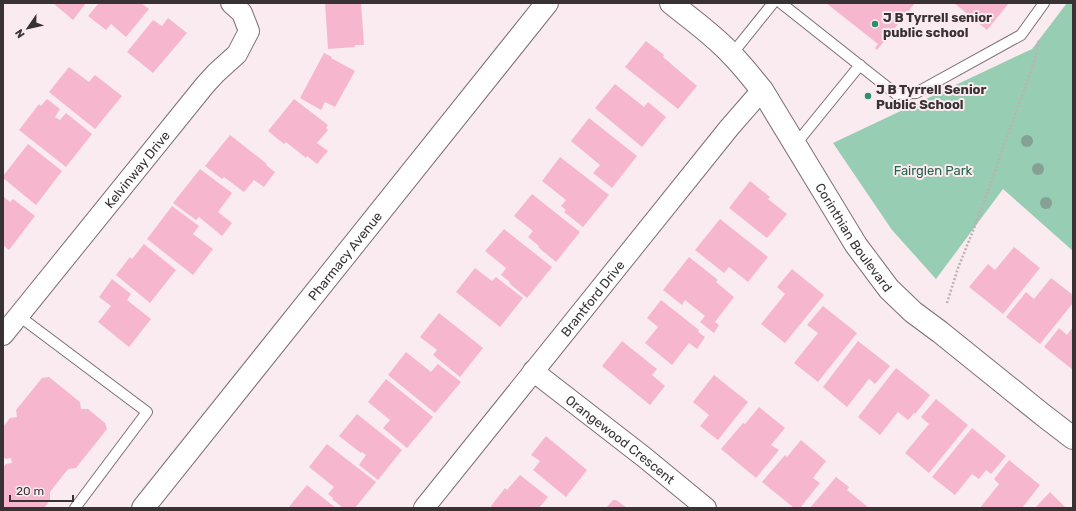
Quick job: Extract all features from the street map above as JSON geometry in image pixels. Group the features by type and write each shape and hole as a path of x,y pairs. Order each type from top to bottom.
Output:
{"street":[{"name":"Kelvinway Drive","path":"3,335 205,85 237,54 249,31 242,13 231,3"},
{"name":"Pharmacy Avenue","path":"143,508 547,3"},
{"name":"Corinthian Boulevard","path":"671,3 732,54 762,90 856,245 889,289 913,312 1073,438"},
{"name":"Brantford Drive","path":"424,508 724,134 762,90"},
{"name":"Orangewood Crescent","path":"533,371 638,452 706,508"}],"lane":[{"path":"732,54 773,3"},
{"path":"781,3 896,94 916,93 1021,35 1044,3"},
{"path":"795,145 860,65"},
{"path":"19,316 147,412 75,508"}],"path":[{"path":"947,303 958,268 977,221 1035,59 1039,38"}],"green space":[{"name":"Fairglen Park","path":"1067,3 1073,3 1073,251 1003,189 936,279 892,230 833,143 1032,49"}],"building":[{"path":"53,3 86,3 73,20"},
{"path":"99,3 141,3 149,9 126,37 111,24 106,30 88,16"},
{"path":"325,3 361,3 364,45 328,49"},
{"name":"J B Tyrrell senior public school","path":"826,3 915,3 877,50 875,48 878,44"},
{"name":"J B Tyrrell senior public school","path":"954,3 1009,3 987,30"},
{"path":"168,18 187,33 153,73 127,52 153,20 162,26"},
{"path":"646,41 664,55 663,57 697,86 678,109 625,67"},
{"path":"324,53 355,71 335,107 325,102 321,110 300,98"},
{"path":"69,67 89,82 95,75 122,96 95,129 49,92"},
{"path":"615,84 644,107 648,102 666,117 642,147 595,108"},
{"path":"47,99 60,109 55,117 60,120 66,113 92,134 66,167 19,130 39,104 41,106"},
{"path":"294,99 328,125 326,128 328,130 317,143 328,151 317,164 307,156 306,158 286,142 284,144 268,131"},
{"path":"589,118 637,156 612,188 593,173 600,165 571,141"},
{"path":"230,135 275,172 264,187 254,180 244,192 224,177 222,179 205,166"},
{"path":"28,144 62,171 36,205 3,178"},
{"path":"560,157 609,195 583,227 564,212 566,210 561,206 566,200 542,181"},
{"path":"200,169 232,193 218,212 232,223 222,236 199,217 196,220 173,203"},
{"path":"750,181 770,197 768,199 787,214 767,238 729,208"},
{"path":"532,194 580,232 556,262 528,237 533,231 514,216"},
{"path":"3,196 10,202 13,199 35,216 9,250 3,245"},
{"path":"172,206 199,226 193,234 213,249 193,275 147,239"},
{"path":"720,219 768,257 748,282 729,267 724,273 695,250"},
{"path":"504,229 552,267 527,298 501,275 506,268 485,251"},
{"path":"144,244 176,270 150,303 116,275 130,257 132,259"},
{"path":"1014,247 1040,268 1003,314 969,287 988,264 995,270"},
{"path":"689,257 718,280 716,282 734,297 715,322 719,325 714,333 700,322 705,316 685,300 682,305 663,290"},
{"path":"475,268 492,281 496,277 523,298 500,327 456,292"},
{"path":"792,269 824,295 785,343 761,324 785,294 777,287"},
{"path":"1051,278 1073,295 1073,303 1040,344 1006,317 1026,292 1034,299"},
{"path":"112,279 131,294 127,300 151,319 129,347 98,322 111,306 99,297"},
{"path":"661,300 699,330 698,332 705,337 697,349 689,343 672,365 645,343 658,327 647,318"},
{"path":"823,306 857,333 818,382 794,363 818,333 807,325"},
{"path":"439,313 483,348 460,377 433,355 437,350 420,337"},
{"path":"1073,327 1073,370 1044,347 1059,328 1067,335"},
{"path":"622,341 657,369 652,375 665,386 650,405 602,366"},
{"path":"858,341 890,366 875,384 869,379 847,407 823,387"},
{"path":"406,352 431,372 438,364 461,382 435,413 388,375"},
{"path":"896,368 930,395 915,414 914,413 908,420 898,412 880,435 858,417"},
{"path":"714,375 748,402 718,440 700,426 709,415 693,402"},
{"path":"49,377 80,402 81,409 88,409 105,423 107,429 76,468 68,469 50,492 50,500 45,507 46,508 3,508 3,467 6,464 12,463 11,458 6,459 3,457 3,427 10,418 17,417 16,410 42,378"},
{"path":"386,379 433,417 407,448 383,428 390,420 368,402"},
{"path":"936,399 968,425 929,473 905,453 929,424 921,417"},
{"path":"759,407 785,428 771,445 779,450 756,478 721,449"},
{"path":"357,414 402,450 378,480 359,465 366,455 362,452 361,453 339,436"},
{"path":"972,428 1006,456 991,474 986,470 979,479 972,474 955,495 932,477"},
{"path":"546,436 587,470 566,497 533,470 540,461 531,455"},
{"path":"801,440 826,461 813,478 820,483 800,508 794,508 762,482 785,455 787,457"},
{"path":"327,444 376,482 355,508 343,508 332,499 333,498 328,494 334,487 309,467"},
{"path":"1009,460 1040,485 1022,508 980,508 999,484 994,479"},
{"path":"520,475 548,497 539,508 493,508 491,506 505,488 507,490"},
{"path":"836,477 849,487 847,490 869,508 810,508"},
{"path":"307,485 327,501 336,508 288,508"},
{"path":"1050,492 1066,508 1035,508"},
{"path":"613,500 616,500 627,508 606,508"}],"place":[{"name":"J B Tyrrell senior public school","path":"875,24"},
{"name":"J B Tyrrell Senior Public School","path":"868,96"}]}
